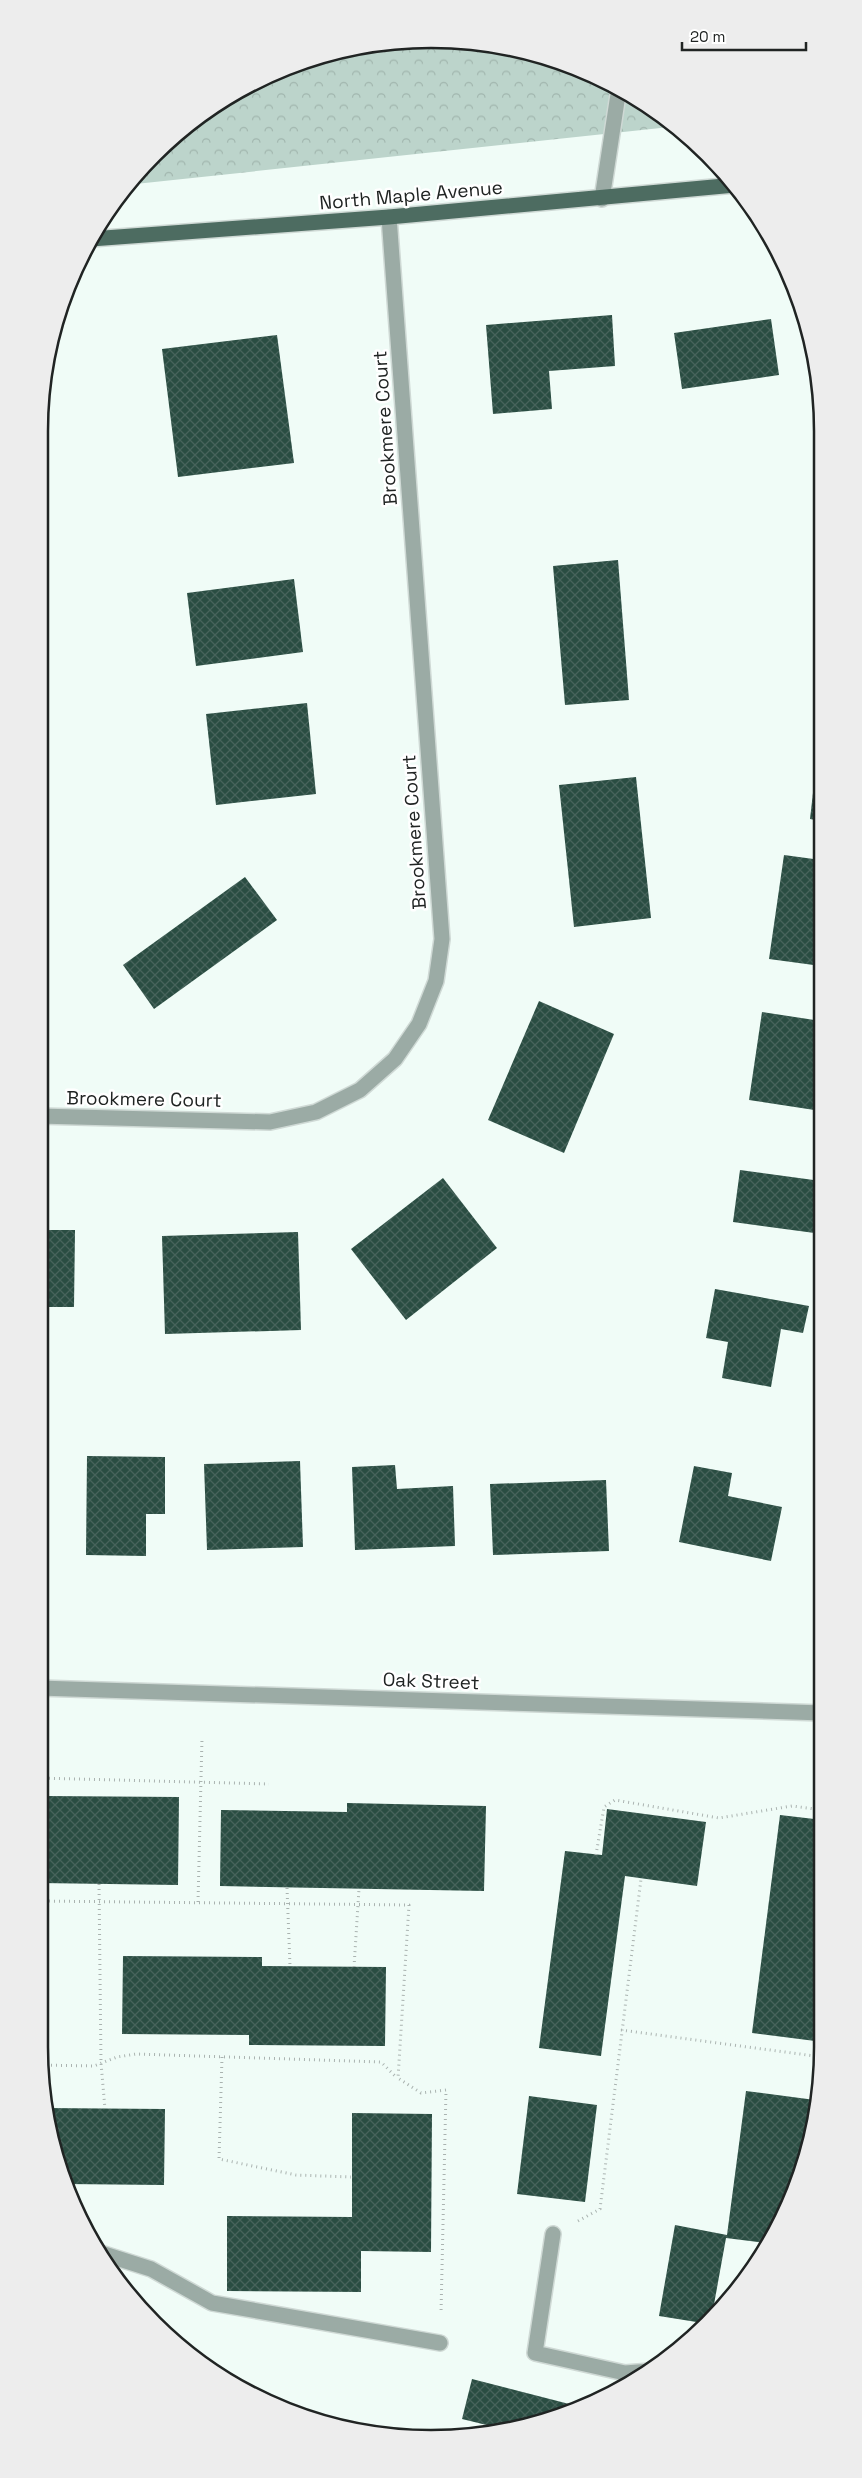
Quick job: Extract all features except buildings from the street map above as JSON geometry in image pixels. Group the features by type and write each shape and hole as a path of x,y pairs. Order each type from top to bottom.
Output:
{"main road":[{"name":"North Maple Avenue","path":"99,238 389,217 602,199 725,186"}],"street":[{"path":"602,199 619,97"},
{"name":"Brookmere Court","path":"48,1116 270,1122 316,1112 360,1090 395,1059 420,1024 436,981 442,939 389,217"},
{"name":"Oak Street","path":"48,1688 814,1713"},
{"path":"554,2234 536,2353 625,2373 634,2372"},
{"path":"109,2256 151,2269 212,2303 440,2343"}],"path":[{"path":"198,1903 202,1738"},
{"path":"48,1778 269,1784"},
{"path":"596,1855 604,1807 614,1800 719,1818 792,1806 814,1809"},
{"path":"554,2234 600,2209 641,1879"},
{"path":"99,1884 101,2063 104,2109"},
{"path":"287,1888 290,1966"},
{"path":"354,1967 359,1889"},
{"path":"48,1901 409,1905 398,2078"},
{"path":"621,2030 814,2057"},
{"path":"48,2065 94,2066 117,2057 136,2054 381,2062 398,2078 421,2093 446,2090 440,2343"},
{"path":"222,2057 219,2159 296,2175 351,2177"}],"green space":[{"path":"406,48 456,48 481,51 506,55 554,68 601,87 644,112 665,128 138,184 160,160 198,127 218,112 261,87 308,68 332,61 356,55"}]}
